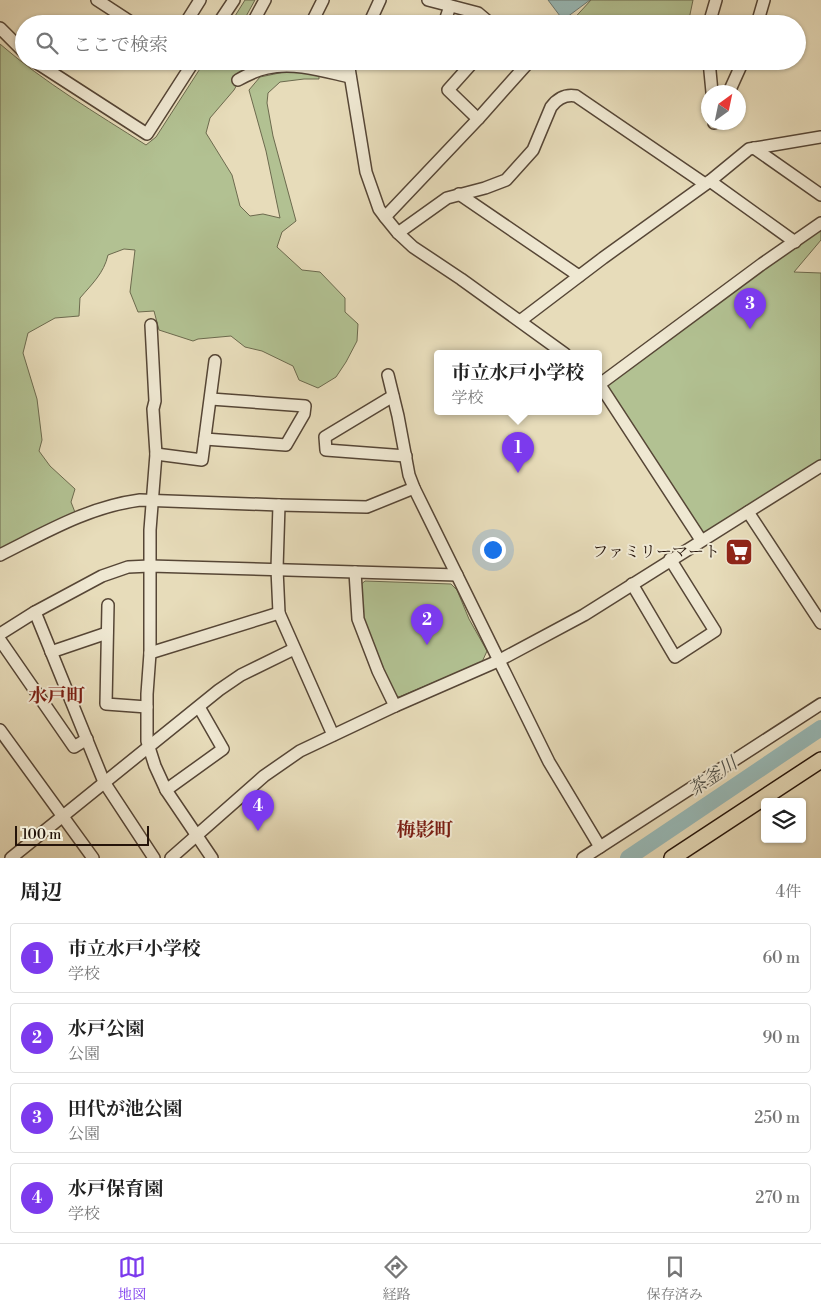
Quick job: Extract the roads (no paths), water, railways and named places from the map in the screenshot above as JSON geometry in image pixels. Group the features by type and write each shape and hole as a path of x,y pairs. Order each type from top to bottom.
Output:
{"main road":[{"path":"672,858 821,760"}],"street":[{"path":"97,0 120,15"},
{"path":"224,15 234,0"},
{"path":"257,15 265,0"},
{"path":"316,15 323,0"},
{"path":"373,15 380,0"},
{"path":"428,0 455,4 481,15"},
{"path":"712,15 716,0"},
{"path":"759,15 764,0"},
{"path":"190,15 197,1"},
{"path":"449,15 455,4"},
{"path":"0,28 15,43"},
{"path":"48,70 146,134 188,70"},
{"path":"238,80 262,70"},
{"path":"317,70 350,77"},
{"path":"349,70 366,172 379,209 385,217 413,247 560,350"},
{"path":"466,70 448,90 478,119"},
{"path":"385,217 522,70"},
{"path":"710,70 711,85"},
{"path":"732,85 739,70"},
{"path":"398,233 447,198 485,188 506,180 533,150 550,107 558,99 571,95 576,96 795,242"},
{"path":"520,321 707,183 749,149 821,137"},
{"path":"754,148 821,195"},
{"path":"459,194 579,276"},
{"path":"602,381 821,223"},
{"path":"151,325 155,400 152,409 156,454 150,530 150,653 146,707 147,740 155,766 166,790 212,858"},
{"path":"156,454 202,460 215,360"},
{"path":"388,375 409,475 414,488 549,762 600,847"},
{"path":"602,388 701,540"},
{"path":"393,396 325,437 326,450 406,456"},
{"path":"205,439 286,445 304,414 305,406 210,399"},
{"path":"171,858 264,776 300,751 394,706 498,660 584,615 670,559 821,466"},
{"path":"0,554 104,506 140,500 367,507 414,488"},
{"path":"278,505 279,613 333,735"},
{"path":"748,512 821,623"},
{"path":"632,584 675,657 714,631 670,559"},
{"path":"0,634 35,612 102,576 128,567 278,569 457,575"},
{"path":"355,572 358,619 394,706"},
{"path":"108,605 106,704 146,707"},
{"path":"35,612 104,782 154,858"},
{"path":"150,653 279,613"},
{"path":"51,652 107,633"},
{"path":"0,640 74,747 87,740"},
{"path":"11,858 219,690 241,675 294,649"},
{"path":"583,858 821,704"},
{"path":"166,790 223,748 199,708"},
{"path":"0,730 93,858"}],"water":[{"path":"548,0 590,0 570,15 559,15"}],"waterway":[{"name":"茶釜川","path":"628,858 821,728"}],"place":[{"name":"田代が池公園","path":"750,329"},
{"name":"市立水戸小学校","path":"518,473"},
{"name":"ファミリーマート","path":"739,552"},
{"name":"水戸公園","path":"427,645"},
{"name":"水戸保育園","path":"258,831"}],"district":[{"name":"水戸町","path":"57,696"},
{"name":"梅影町","path":"425,830"}]}
